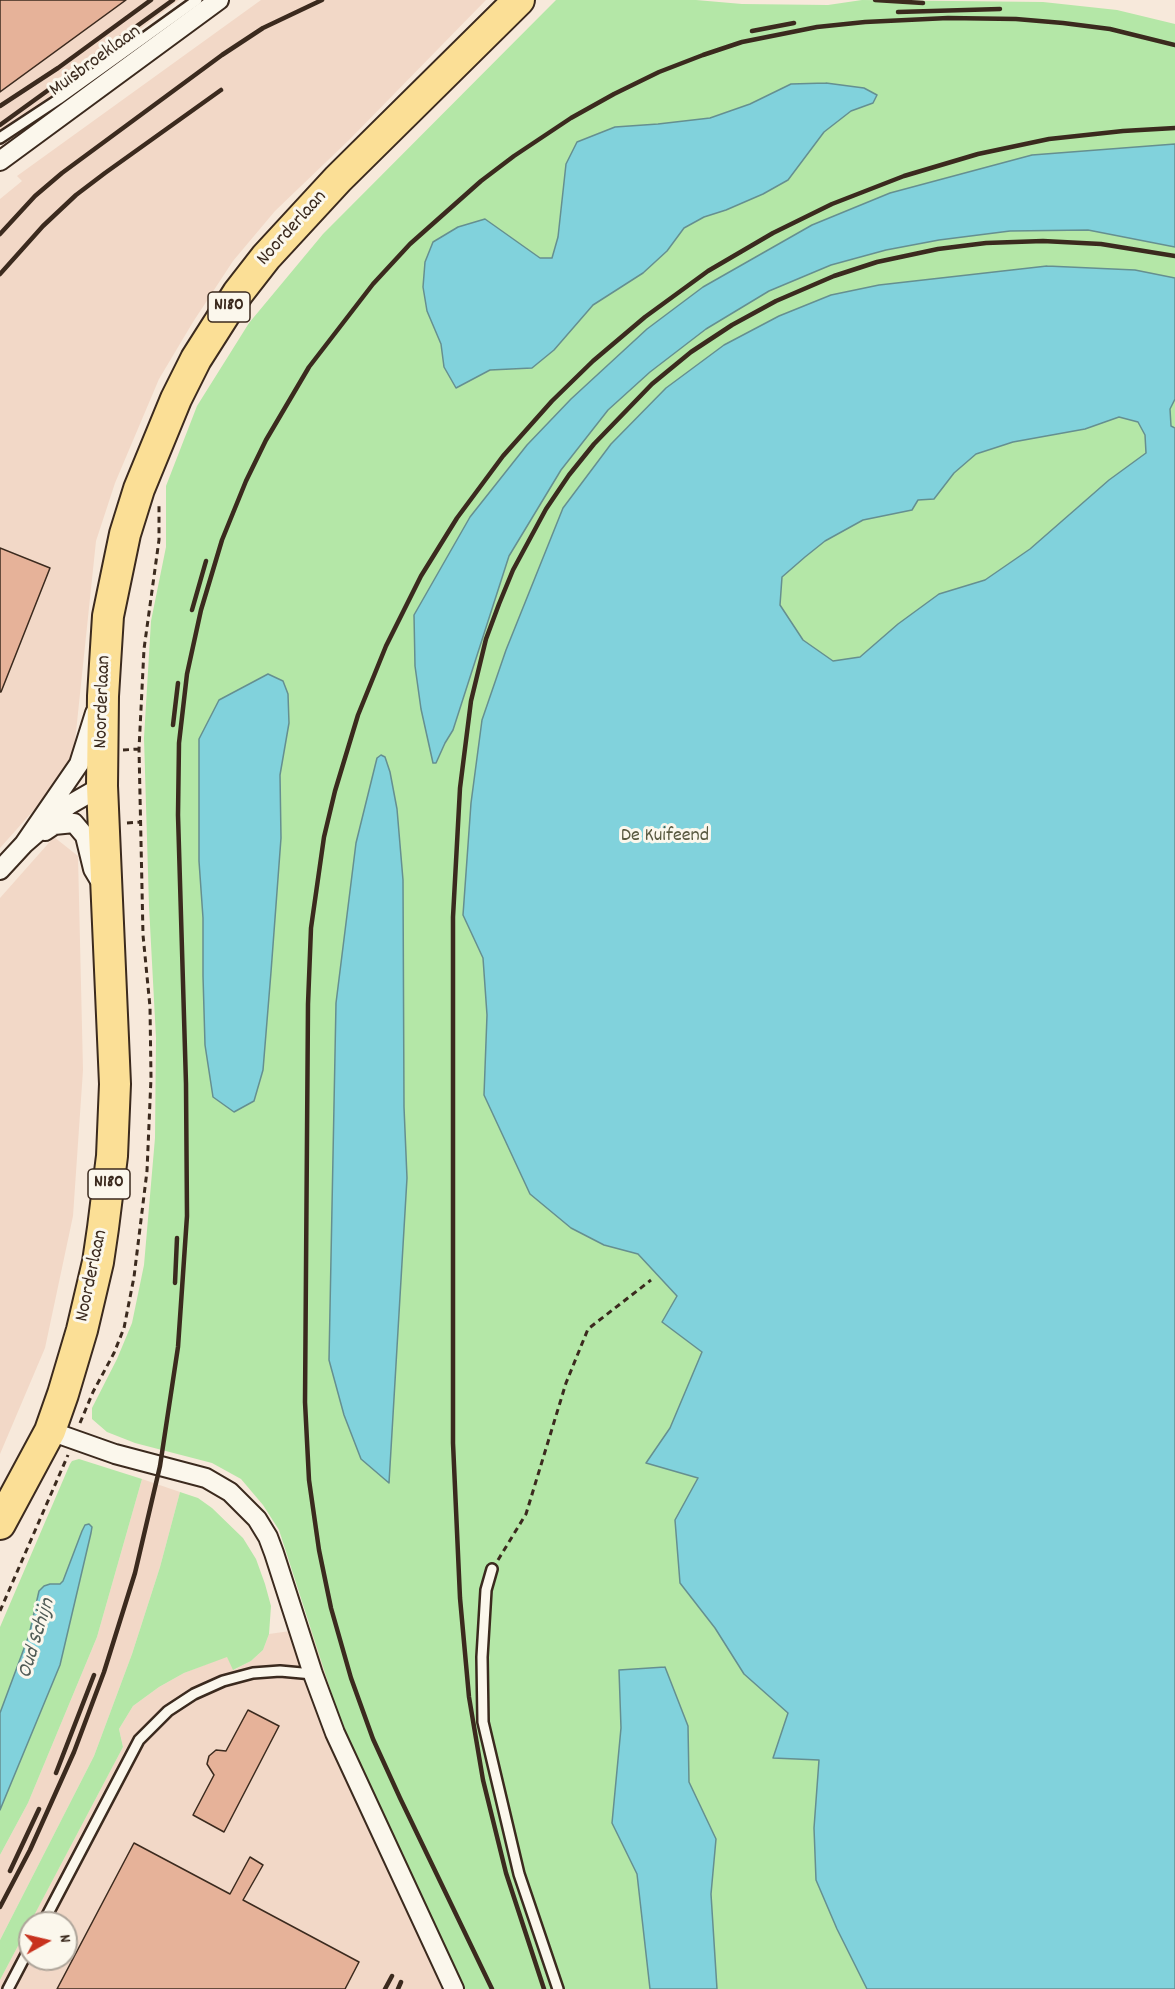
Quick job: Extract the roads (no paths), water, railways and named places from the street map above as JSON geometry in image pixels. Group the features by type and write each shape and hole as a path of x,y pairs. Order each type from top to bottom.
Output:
{"main road":[{"name":"Noorderlaan","path":"0,1524 62,1435 74,1359 98,1262 112,1156 115,1084 102,786 103,696 108,616 125,534 139,489 176,399 196,359 238,293 297,221 516,3"}],"street":[{"name":"Muisbroeklaan","path":"0,161 219,0"},
{"path":"24,844 79,764 91,723 103,696"},
{"path":"0,870 24,844 69,805 102,786"},
{"path":"24,844 54,825 74,823 85,836 93,868 107,891"},
{"path":"62,1435 115,1454 206,1478 238,1498 257,1519 268,1537 313,1674 335,1732 454,1989"}],"lane":[{"path":"0,138 59,99 197,0"},
{"path":"492,1569 486,1590 482,1658 483,1722 519,1874 558,1989"},
{"path":"49,1911 139,1740 168,1711 194,1694 223,1681 253,1673 280,1671 313,1674"},
{"path":"8,1989 18,1970"}],"water":[{"path":"826,83 864,88 877,95 873,103 851,111 824,132 788,180 763,194 704,217 684,228 667,251 643,273 593,305 554,350 532,368 490,370 456,388 444,367 441,344 427,311 423,287 425,262 433,242 458,227 485,219 540,258 552,258 558,237 566,164 577,142 615,127 710,118 750,104 791,84"},
{"path":"1175,144 1175,247 1088,230 1010,231 939,240 886,250 831,265 769,291 706,329 650,372 608,410 561,470 509,556 453,730 436,763 433,763 421,709 415,666 414,615 470,517 527,445 571,399 647,329 703,287 812,225 890,193 1032,155"},
{"path":"1047,266 1135,270 1175,278 1175,399 1170,409 1171,426 1175,428 1175,1989 867,1989 816,1880 814,1828 819,1760 773,1758 788,1713 744,1674 715,1628 680,1583 675,1520 698,1478 646,1463 670,1428 702,1352 662,1322 677,1296 638,1254 604,1245 571,1228 530,1194 484,1095 487,1015 483,958 463,915 471,803 482,720 506,650 563,508 611,444 666,388 724,345 779,316 831,295 879,285","holes":["1119,417 1138,422 1145,435 1146,453 1109,480 1030,549 985,580 939,594 898,624 860,657 833,661 803,640 780,605 782,577 825,541 863,520 912,510 918,500 934,499 954,473 976,454 1013,442 1085,429"]},
{"path":"268,674 283,681 288,694 289,723 280,775 281,838 271,972 263,1070 254,1101 234,1112 213,1097 205,1045 203,918 199,861 199,739 219,700"},
{"path":"381,755 385,757 390,772 397,809 403,880 404,1107 407,1178 389,1483 361,1459 344,1415 329,1360 336,1003 356,843 377,758"},
{"name":"Oud Schijn","path":"89,1524 92,1527 91,1533 60,1665 0,1810 0,1713 29,1635 39,1591 44,1586 60,1584 63,1581 82,1531 85,1525"},
{"path":"665,1667 688,1726 689,1782 716,1839 711,1894 717,1989 650,1989 637,1874 612,1823 621,1728 619,1670"}],"railway":[{"path":"0,106 58,68 151,0"},
{"path":"0,125 173,0"},
{"path":"0,234 35,196 62,173 222,55 263,28 322,0"},
{"path":"875,0 923,3"},
{"path":"898,12 1000,9"},
{"path":"0,1907 30,1850 74,1752 104,1672 135,1573 160,1466 178,1347 187,1216 186,1084 178,815 179,743 187,674 201,610 222,540 266,440 309,367 373,284 410,244 481,181 571,118 659,72 703,55 742,42 817,27 948,18 1016,19 1063,23 1110,29 1175,45"},
{"path":"752,31 794,23"},
{"path":"0,274 43,226 76,195 221,90"},
{"path":"492,1989 373,1739 351,1678 331,1608 319,1550 309,1480 305,1402 308,1004 311,928 324,837 358,715 386,646 421,576 457,518 503,456 552,401 593,361 645,317 708,271 773,233 832,204 904,176 978,154 1049,139 1175,128"},
{"path":"544,1989 506,1873 483,1780 469,1697 460,1598 453,1443 453,917 460,788 471,701 486,639 513,570 546,509 569,475 594,444 652,384 691,352 732,325 776,301 834,276 877,262 938,249 986,243 1043,241 1101,244 1175,256"},
{"path":"192,610 206,561"},
{"path":"173,725 178,683"},
{"path":"175,1283 177,1238"},
{"path":"56,1773 94,1675"},
{"path":"10,1871 39,1809"},
{"path":"385,1989 392,1976"},
{"path":"398,1989 401,1982"}],"park label":[{"name":"De Kuifeend","path":"665,837"}]}
